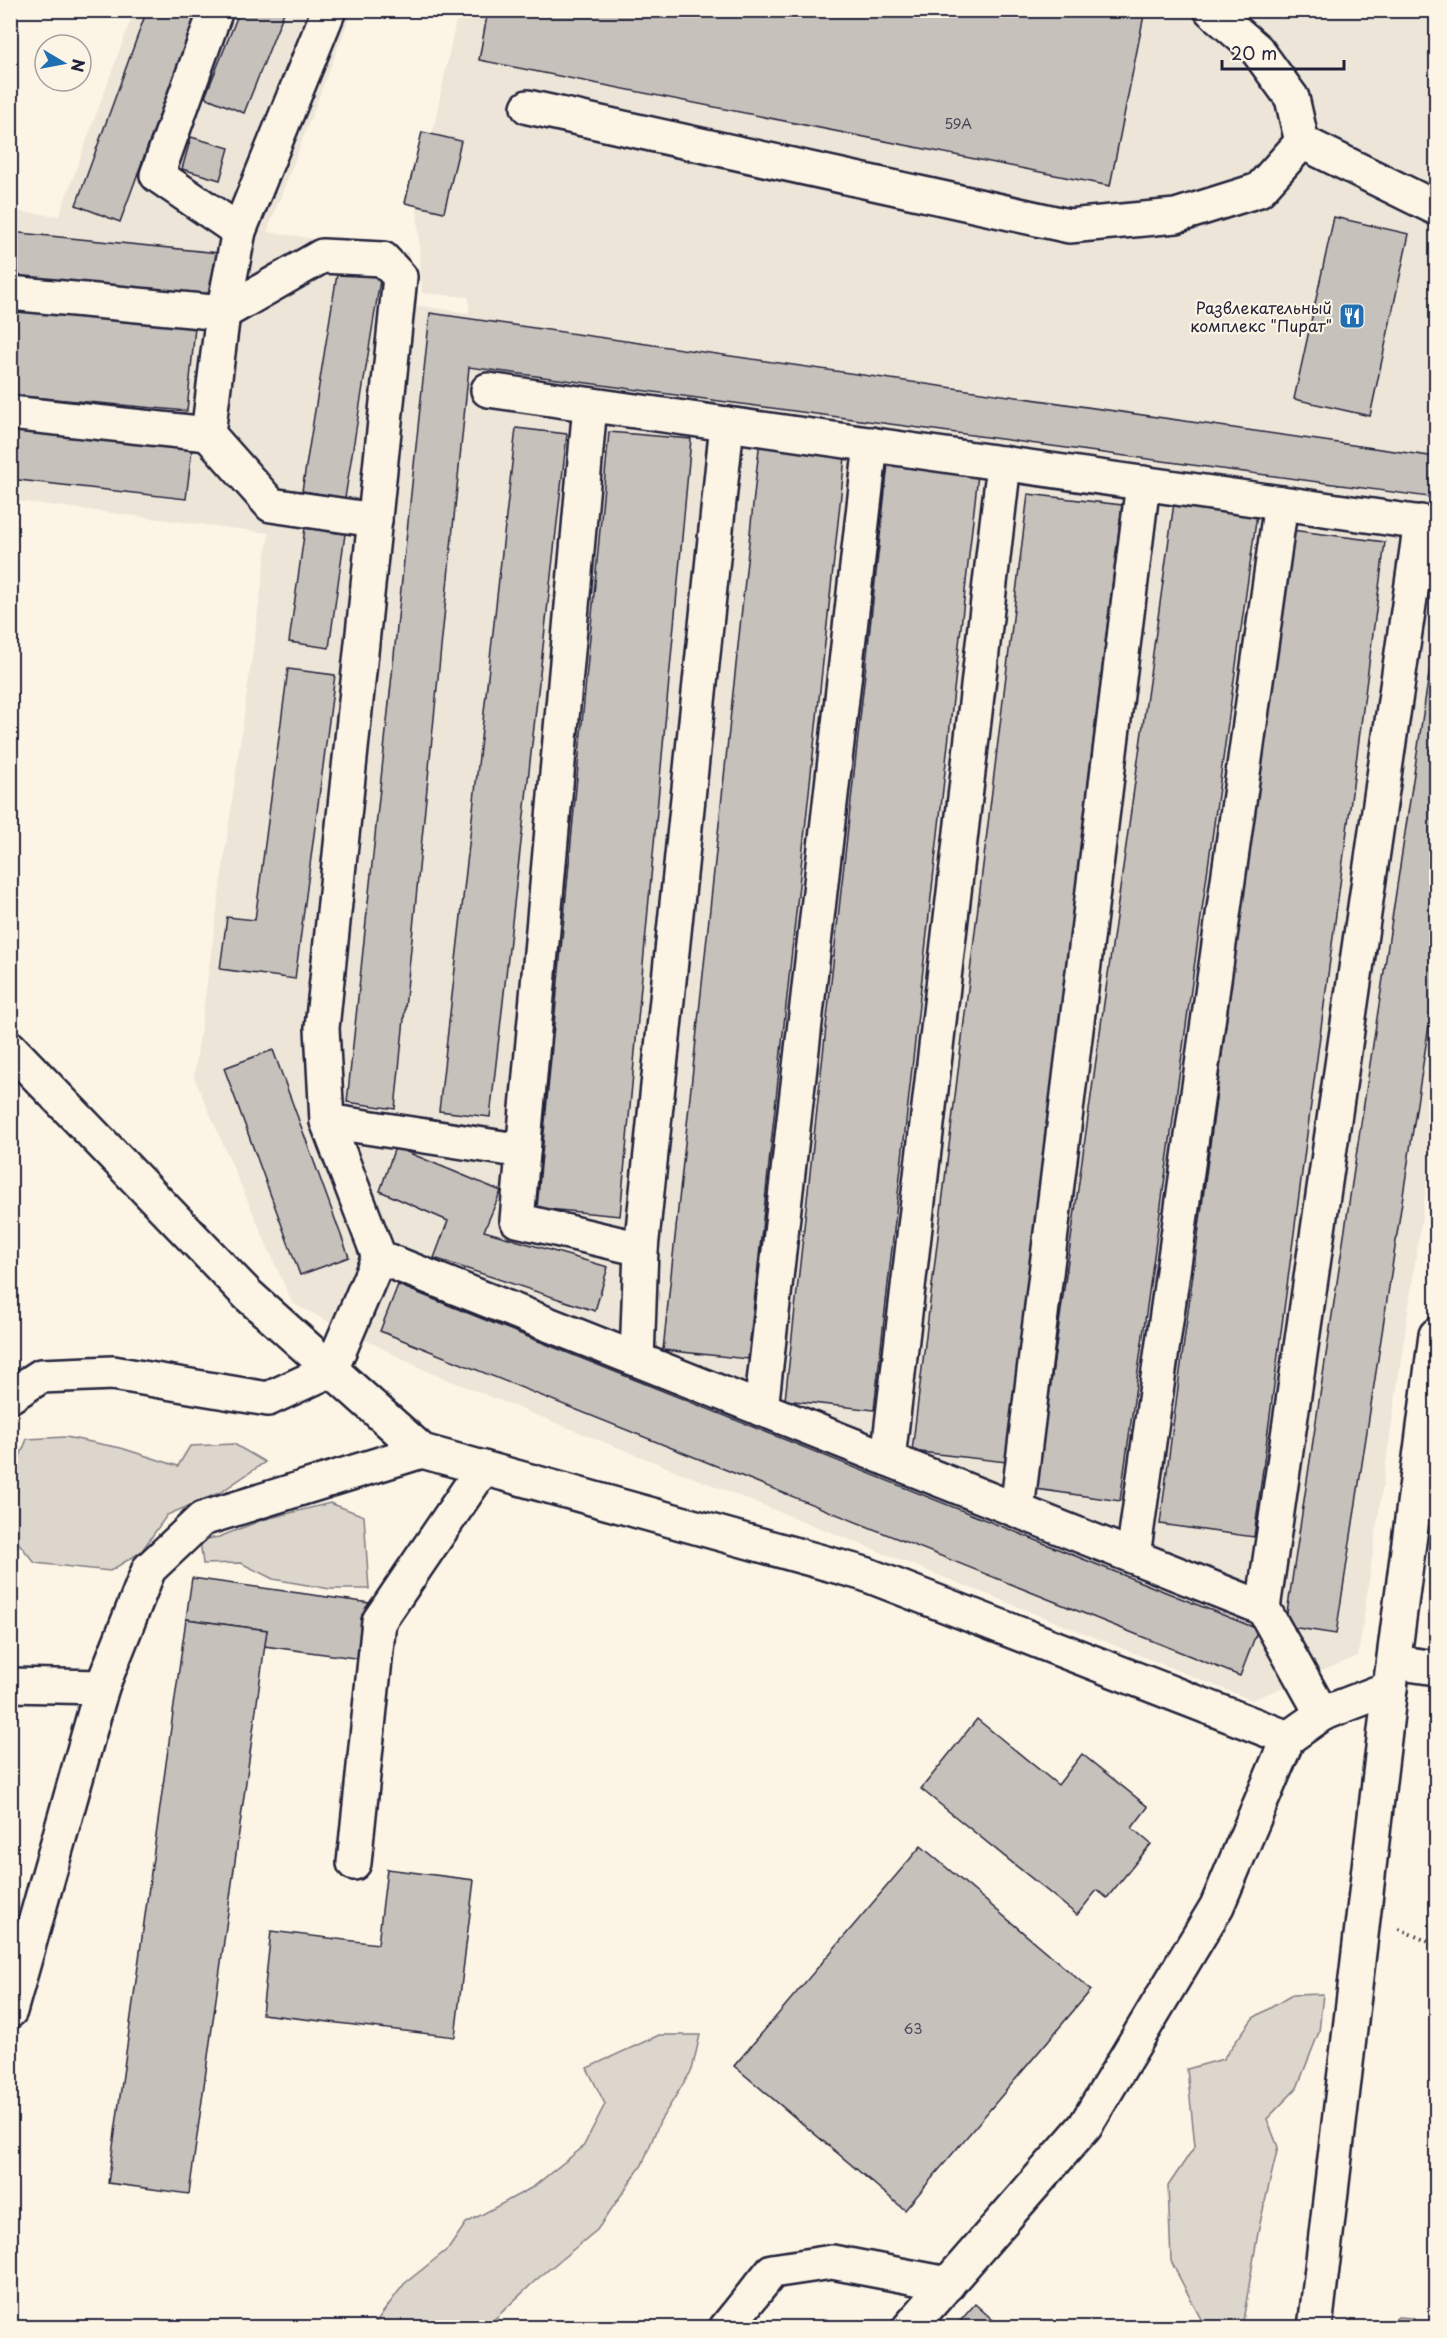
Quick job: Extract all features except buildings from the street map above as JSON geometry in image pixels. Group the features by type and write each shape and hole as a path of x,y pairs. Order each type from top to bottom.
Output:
{"street":[{"path":"216,10 157,175 240,231"},
{"path":"208,434 223,313 240,231 329,10"},
{"path":"1211,10 1257,50 1292,98 1302,142"},
{"path":"528,107 1069,226 1176,216 1259,190 1302,142"},
{"path":"1302,142 1437,208"},
{"path":"10,293 223,313 322,256 383,258 400,277 322,1028 327,1121 380,1257 332,1370 268,1399 113,1373 41,1376 10,1396"},
{"path":"488,390 1429,524 1263,1608 1322,1714"},
{"path":"590,405 517,1220 641,1249"},
{"path":"10,413 208,434 271,505 375,520"},
{"path":"637,1359 641,1249 727,424"},
{"path":"761,1409 871,444"},
{"path":"888,1459 1004,464"},
{"path":"1017,1510 1143,483"},
{"path":"1132,1556 1281,503"},
{"path":"10,1048 248,1295 422,1450 865,1575 1288,1738"},
{"path":"327,1121 523,1151"},
{"path":"380,1257 1263,1608"},
{"path":"1315,2328 1392,1675 1437,1335"},
{"path":"10,2011 102,1687 149,1569 202,1519 422,1450"},
{"path":"354,1863 379,1621 483,1468"},
{"path":"909,2328 1085,2126 1217,1906 1288,1738 1322,1714 1392,1675 1437,1668"},
{"path":"10,1685 102,1687"},
{"path":"726,2328 772,2271 832,2262 948,2284"}],"shaded area":[{"path":"134,11 352,11 267,232 408,252 407,304 469,313 469,297 422,293 417,207 458,11 1436,11 1436,404 1427,449 1436,451 1436,1119 1358,1656 1252,1700 431,1373 292,1303 194,1077 269,533 11,500 11,211 59,216"},
{"path":"66,1437 121,1448 178,1466 190,1446 234,1444 265,1462 221,1492 167,1515 141,1552 110,1571 35,1563 11,1534 11,1479 27,1439"},
{"path":"330,1503 364,1516 369,1589 330,1589 273,1579 241,1563 203,1564 200,1540 219,1537 262,1520"},
{"path":"1323,1994 1319,2032 1297,2088 1267,2119 1278,2147 1259,2227 1243,2321 1229,2327 1205,2327 1171,2261 1168,2186 1195,2146 1187,2069 1223,2059 1253,2018 1292,1995"},
{"path":"659,2035 700,2035 692,2070 660,2121 642,2165 597,2230 536,2280 486,2327 372,2327 404,2284 449,2248 466,2223 533,2187 583,2147 605,2104 587,2068"},
{"path":"1398,2317 1414,2318 1414,2327 1387,2327"}],"place":[{"name":"Развлекательный комплекс \"Пират\"","path":"1352,316"}]}
